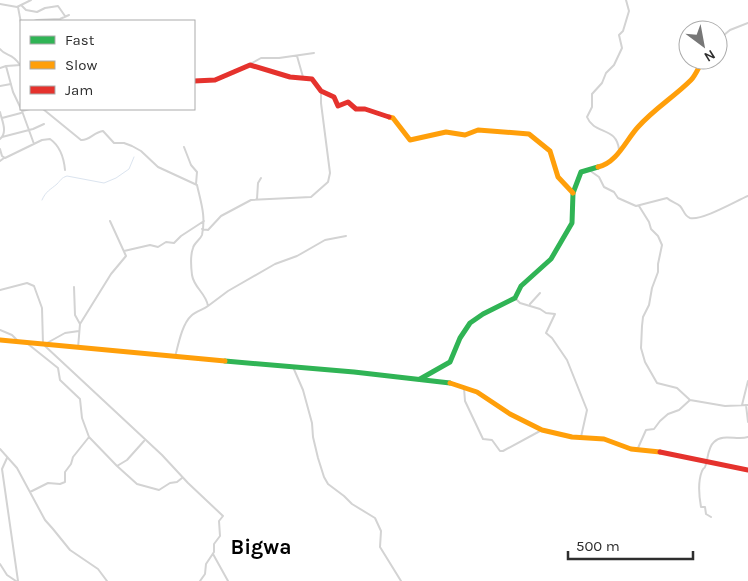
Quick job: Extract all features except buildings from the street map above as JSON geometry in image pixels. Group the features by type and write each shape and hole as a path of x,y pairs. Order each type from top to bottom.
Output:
{"street":[{"path":"0,4 18,7 31,0"},
{"path":"620,152 618,141 613,135 610,132 601,131 587,117 592,108 592,94 602,83 622,48 619,35 623,31 629,11 626,0"},
{"path":"22,6 26,10 36,12 58,6 65,16"},
{"path":"18,7 20,20"},
{"path":"39,20 48,18 60,19 69,15"},
{"path":"728,32 748,23"},
{"path":"0,49 14,56 20,65 0,68"},
{"path":"195,82 215,80 251,65 261,58 314,53"},
{"path":"297,56 303,78"},
{"path":"202,229 208,230 221,216 246,202 257,199 310,198 330,180 320,91 313,80 288,77 251,65"},
{"path":"6,66 13,94 20,108"},
{"path":"419,379 450,362 460,338 470,323 483,314 515,298 520,287 554,256 568,232 573,218 573,193 580,174 584,170 606,164 620,152 637,128 656,108 692,79 697,70"},
{"path":"0,86 11,84"},
{"path":"320,91 332,96 338,106 348,102 356,109 365,109 393,118 410,140 446,132 465,135 478,130 530,135 550,152 558,177 573,193"},
{"path":"1,118 27,110"},
{"path":"44,110 81,140 85,140 102,131 114,143 124,143 132,146 160,169 196,184"},
{"path":"22,112 34,144"},
{"path":"0,114 4,131 1,138"},
{"path":"1,138 44,124"},
{"path":"0,161 46,139 54,142 63,158 66,170"},
{"path":"184,147 191,165 197,172 196,184 199,198 203,204 204,221 200,239 193,248 192,273 195,285 204,294 208,306"},
{"path":"0,149 4,158"},
{"path":"580,174 588,170 599,177 604,186 614,192 618,198 639,206 667,198 680,205 686,216 693,218 703,217 748,196"},
{"path":"257,199 258,183 261,178"},
{"path":"639,206 662,245 658,272 642,323 642,348 645,362 657,383 678,388 690,400 725,406 747,405 748,422"},
{"path":"78,348 80,324 111,274 126,258 110,221"},
{"path":"124,251 150,245 158,246 166,242 174,243 181,236 204,221"},
{"path":"174,357 188,320 193,314 275,264 297,256 325,240 346,236"},
{"path":"0,290 27,283 34,286 42,308 44,344 223,516 219,522 220,536 214,544 213,554 206,564 205,574 200,581"},
{"path":"74,287 76,315 80,324"},
{"path":"529,304 540,293"},
{"path":"515,298 522,303 541,309 546,314 555,314 546,332 567,360 588,410 581,438"},
{"path":"0,330 18,341"},
{"path":"44,344 65,333 79,331"},
{"path":"0,340 456,384 477,392 510,414 542,430 581,438 610,440 629,449 665,452 748,470"},
{"path":"26,342 58,368 60,380 80,399 82,418 89,436 137,484 159,490 170,483 177,482 182,477"},
{"path":"293,367 303,390 324,477 328,484 352,504 375,518 381,530 380,547 401,581"},
{"path":"742,405 748,381"},
{"path":"465,387 465,400 480,435 483,439 493,441 500,451 542,430"},
{"path":"637,450 645,431 654,429 660,420 668,414 679,410 690,400"},
{"path":"30,492 48,483 63,484 65,482 65,472 71,464 73,457 89,436"},
{"path":"711,517 706,514 705,507 701,507 700,500 702,473 714,441 735,437 743,439 748,437"},
{"path":"117,466 127,460 144,440"},
{"path":"0,449 22,476 45,520 70,550 98,568 107,581"},
{"path":"8,458 2,469 16,581"},
{"path":"213,554 228,581"},
{"path":"0,564 5,572 16,581"}],"waterway":[{"path":"42,200 48,191 62,178 67,176 104,183 116,178 129,169 134,157"}],"traffic: fast":[{"path":"420,379 450,362 460,338 470,323 483,314 515,298 521,286 551,259 572,223 573,193 581,172 598,167"},
{"path":"225,361 354,372 450,383"}],"traffic: slow":[{"path":"598,167 611,161 644,120 691,80 697,70"},
{"path":"389,117 393,118 410,140 446,132 465,135 478,130 529,134 550,151 558,177 573,193"},
{"path":"0,340 225,361"},
{"path":"450,383 477,392 510,414 542,430 572,437 604,439 631,449 660,452"}],"traffic: jam":[{"path":"195,81 215,80 250,65 290,77 312,79 321,91 334,97 338,106 348,102 356,109 365,109 389,117"},
{"path":"660,452 748,470"}],"district":[{"name":"Bigwa","path":"261,547"}]}
